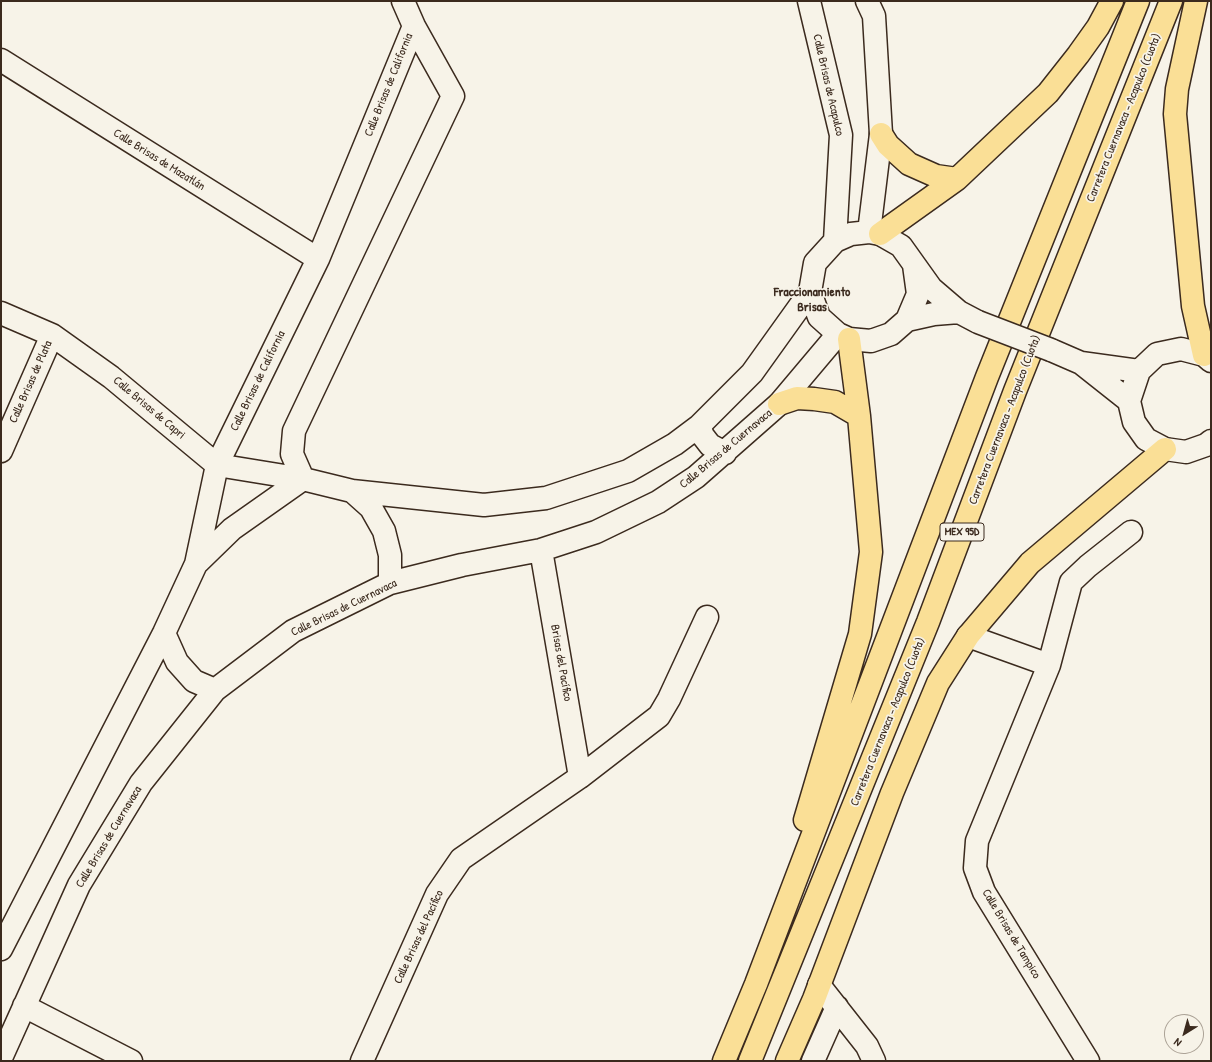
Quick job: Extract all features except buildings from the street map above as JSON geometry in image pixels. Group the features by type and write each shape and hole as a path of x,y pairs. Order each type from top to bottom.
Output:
{"highway":[{"path":"874,233 957,179 1048,92 1078,55 1098,27 1112,1"},
{"name":"MEX 95D","path":"724,1061 756,984 987,377 1138,1"},
{"name":"Carretera Cuernavaca - Acapulco (Cuota)","path":"750,1061 928,622 1015,391 1171,1"},
{"path":"1196,1 1177,89 1175,114 1193,306 1208,358"},
{"path":"881,134 888,145 910,164 936,176 957,179"},
{"path":"756,984 860,634 871,552 859,416 844,337"},
{"path":"779,404 797,398 814,398 835,402 859,416"},
{"path":"786,1061 819,985 892,793 938,683 968,636 1030,563 1165,450"},
{"path":"892,793 928,622"}],"street":[{"path":"403,1 414,26"},
{"name":"Calle Brisas de Acapulco","path":"809,1 841,135 835,241"},
{"path":"873,6 881,134 874,233"},
{"name":"Calle Brisas de California","path":"196,564 218,465 318,259 414,26"},
{"name":"Calle Brisas de California","path":"303,479 292,454 294,431 452,96 414,26"},
{"name":"Calle Brisas de Mazatlán","path":"1,60 318,259"},
{"path":"218,465 303,479 352,491 484,504 546,498 628,471 675,444 699,426 752,373 810,292 815,263 835,241 851,234 874,233 901,246 931,288 959,312 978,322 1081,363 1129,401"},
{"path":"810,292 819,317 844,337 870,341 891,334 907,320 918,294 914,265"},
{"path":"907,320 934,314 959,312"},
{"name":"Calle Brisas de Capri","path":"1,313 52,335 112,377 218,465"},
{"name":"Calle Brisas de Plata","path":"1,451 52,335"},
{"name":"Calle Brisas de Cuernavaca","path":"1,1058 79,885 141,783 215,690 293,631 390,583 462,565 541,550 596,532 658,502 696,477 725,453 779,404 844,337"},
{"path":"1208,358 1181,349 1157,354 1139,371 1129,401 1134,422 1146,439 1165,450 1186,452 1206,445 1211,441"},
{"path":"1081,363 1139,371"},
{"path":"699,426 703,436 710,445 725,453"},
{"path":"1,949 164,633 196,564 232,529 303,479"},
{"path":"352,491 371,508 384,531 390,555 390,583"},
{"name":"Calle Brisas de Tampico","path":"1088,1061 984,892 975,868 977,841 1049,665 1071,582 1088,566 1131,532"},
{"name":"Brisas del Pacífico","path":"541,550 580,777"},
{"name":"Calle Brisas del Pacífico","path":"362,1061 438,894 461,860 580,777 659,716 669,699 707,617"},
{"path":"164,633 177,662 194,681 215,690"},
{"path":"968,636 1049,665"},
{"path":"819,985 867,1046 874,1061"},
{"path":"24,1006 131,1061"},
{"path":"813,1061 837,1007"}],"district":[{"name":"Fraccionamiento Brisas","path":"812,300"}]}
